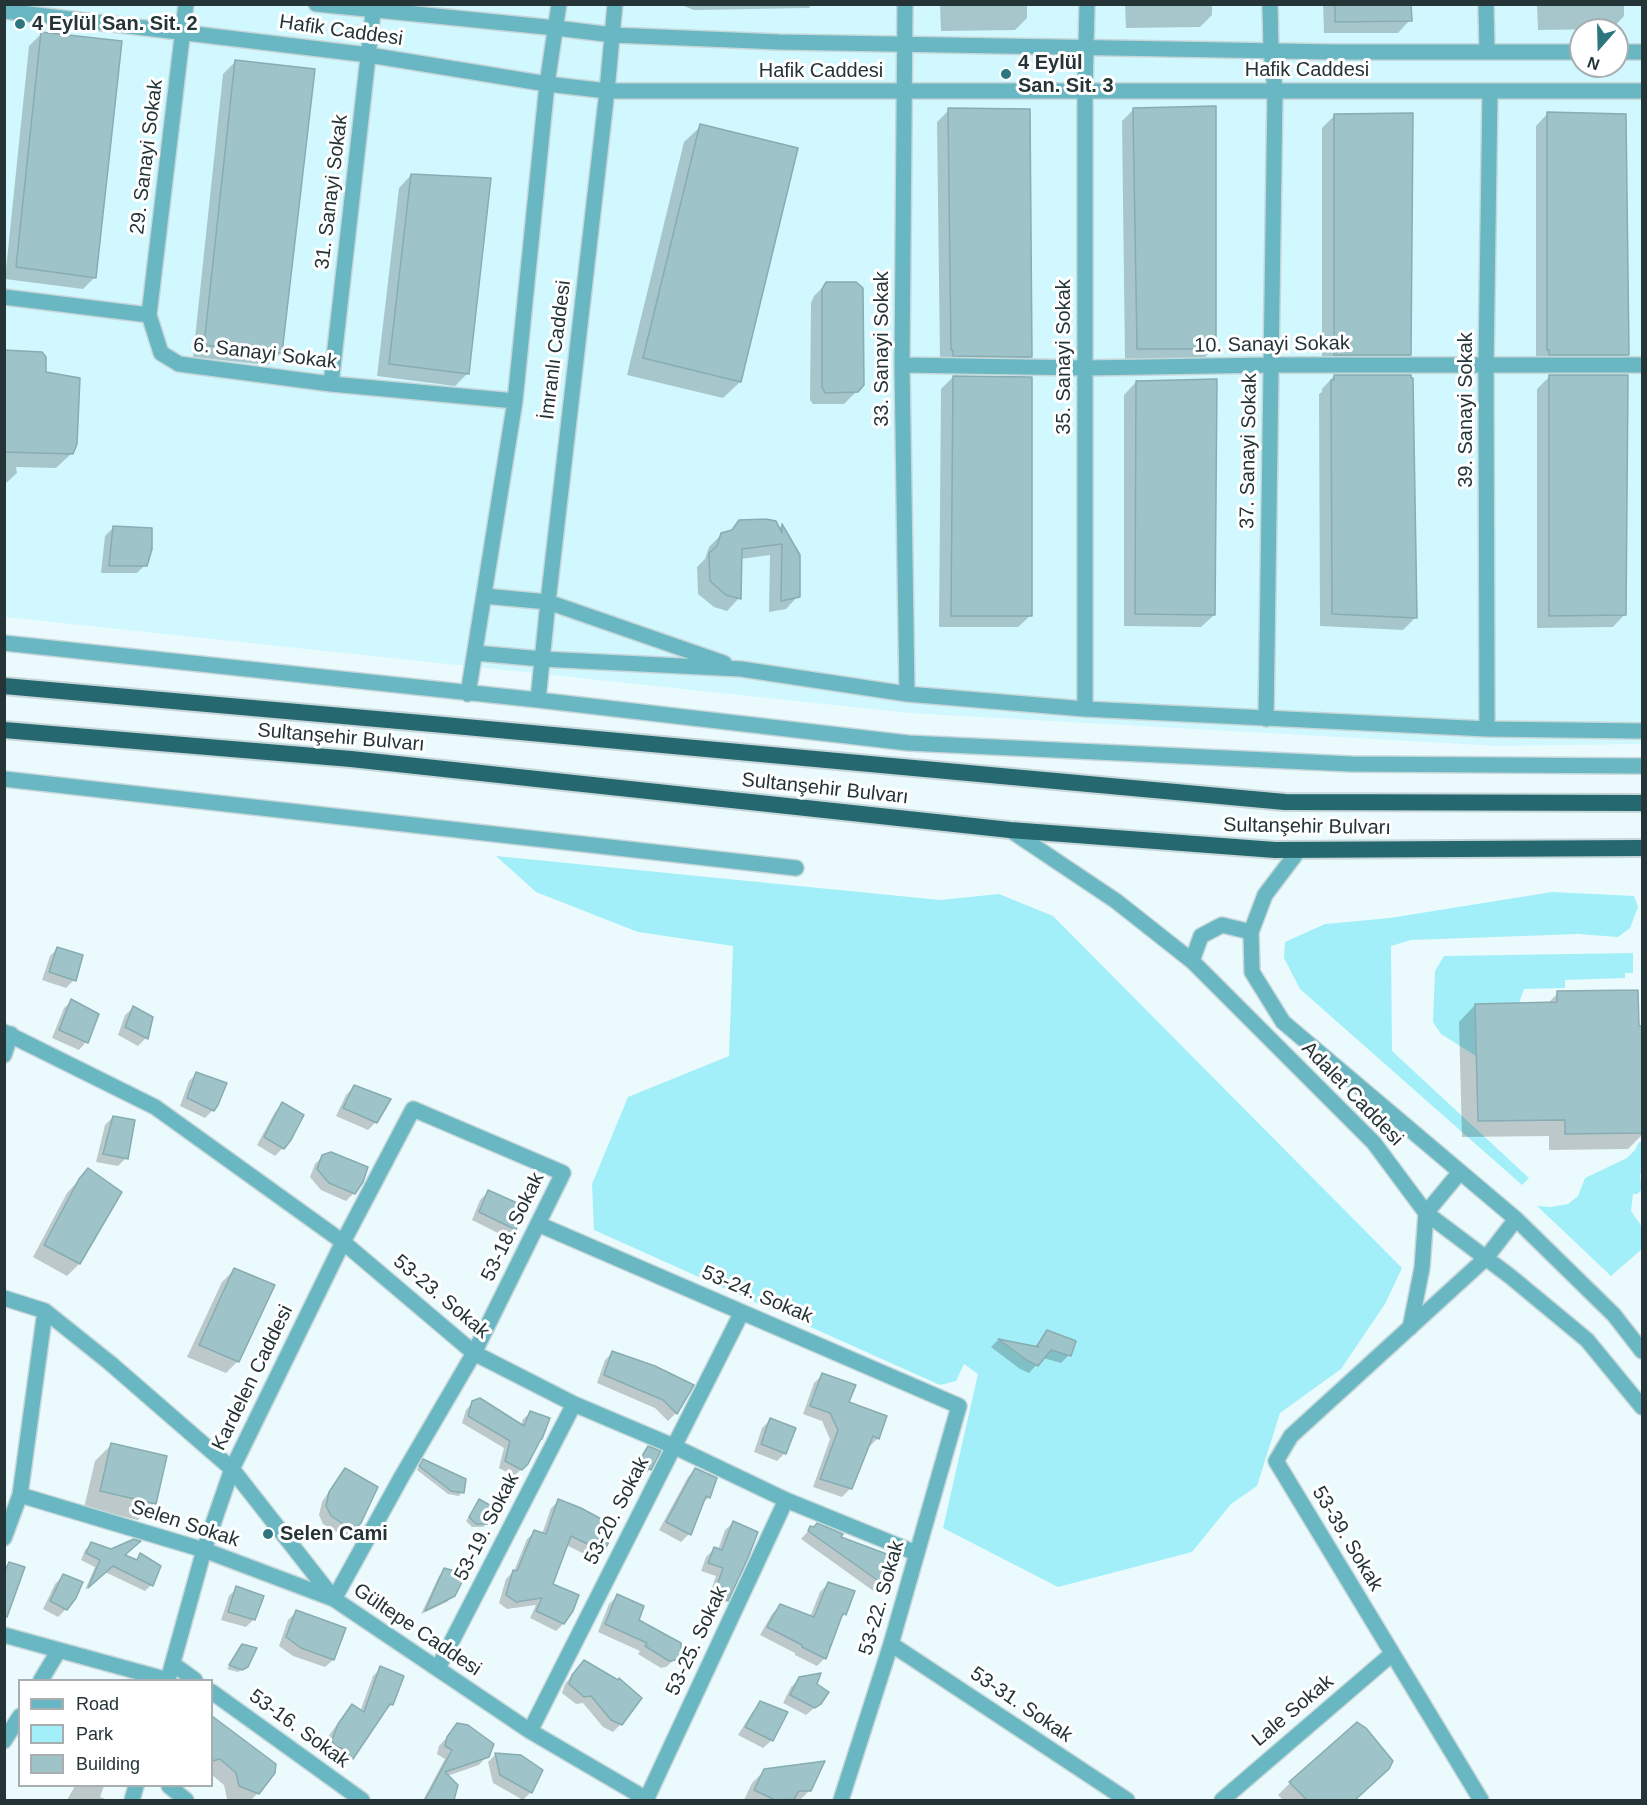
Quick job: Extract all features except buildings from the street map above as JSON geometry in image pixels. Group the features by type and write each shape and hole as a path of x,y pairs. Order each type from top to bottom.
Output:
{"highway":[{"name":"Sultanşehir Bulvarı","path":"4,686 1285,802 1642,803"},
{"name":"Sultanşehir Bulvarı","path":"4,730 351,759 1010,830 1275,850 1642,848"}],"street":[{"name":"29. Sanayi Sokak","path":"149,315 186,4"},
{"name":"Hafik Caddesi","path":"316,4 374,8 613,35 904,44 1569,52"},
{"name":"İmranlı Caddesi","path":"468,694 515,401 547,84 559,4"},
{"name":"İmranlı Caddesi","path":"538,700 615,4"},
{"name":"33. Sanayi Sokak","path":"905,4 902,365 907,694"},
{"name":"35. Sanayi Sokak","path":"1085,709 1087,4"},
{"name":"37. Sanayi Sokak","path":"1266,719 1275,91 1270,4"},
{"path":"1486,4 1487,52"},
{"name":"31. Sanayi Sokak","path":"331,384 374,8"},
{"name":"Hafik Caddesi","path":"4,11 369,55 547,84 607,91 1642,91"},
{"name":"39. Sanayi Sokak","path":"1488,729 1486,365 1490,90"},
{"path":"4,297 149,315"},
{"name":"6. Sanayi Sokak","path":"149,315 161,352 179,364 331,384 515,401"},
{"name":"10. Sanayi Sokak","path":"902,365 1085,368 1271,365 1642,365"},
{"path":"484,596 548,602 741,669"},
{"path":"4,643 538,700 908,743 1351,764 1642,766"},
{"path":"475,653 542,659 741,669 907,694 1085,709 1488,729 1642,731"},
{"path":"4,779 796,868"},
{"name":"Adalet Caddesi","path":"1010,830 1116,901 1192,961 1374,1143 1426,1213 1486,1258 1587,1340 1642,1407"},
{"name":"Adalet Caddesi","path":"1299,850 1265,895 1251,932 1252,972 1283,1022 1516,1219 1614,1315 1642,1351"},
{"path":"1192,961 1201,936 1222,924 1251,932"},
{"path":"4,1055 8,1033"},
{"name":"53-23. Sokak","path":"8,1033 155,1107 343,1242 474,1353 574,1404 673,1446 786,1500 916,1553"},
{"name":"Kardelen Caddesi","path":"168,1679 204,1550 232,1469 343,1242 413,1109"},
{"name":"53-18. Sokak","path":"334,1599 474,1353 562,1173 413,1109"},
{"path":"1410,1328 1422,1268 1426,1213 1460,1172"},
{"name":"53-39. Sokak","path":"1480,1800 1276,1461 1291,1436 1486,1258 1516,1219"},
{"name":"53-24. Sokak","path":"538,1224 959,1406"},
{"name":"Gültepe Caddesi","path":"4,1298 45,1311 110,1363 232,1469 334,1599 530,1731 647,1800"},
{"path":"4,1538 20,1495 45,1311"},
{"name":"53-20. Sokak","path":"530,1731 742,1312"},
{"name":"53-19. Sokak","path":"438,1668 574,1404"},
{"name":"53-22. Sokak","path":"842,1800 891,1644 959,1406"},
{"name":"Selen Sokak","path":"20,1495 204,1550 334,1599"},
{"name":"53-25. Sokak","path":"647,1800 786,1500"},
{"path":"4,1635 164,1679"},
{"name":"53-31. Sokak","path":"891,1644 1127,1800"},
{"path":"42,1679 59,1650"},
{"name":"Lale Sokak","path":"1228,1798 1392,1654"},
{"path":"173,1665 194,1679"},
{"name":"53-16. Sokak","path":"213,1693 362,1800"},
{"path":"4,1741 18,1719"},
{"path":"171,1787 186,1800"}],"shaded area":[{"path":"5,5 1642,5 1642,744 1497,746 909,713 5,617"}],"green space":[{"path":"496,856 940,900 999,894 1053,916 1402,1268 1385,1304 1341,1369 1280,1413 1257,1486 1231,1504 1192,1552 1058,1587 943,1528 978,1374 964,1364 956,1381 940,1385 594,1230 592,1184 628,1097 729,1056 733,946 638,932 536,892"},
{"path":"1552,892 1634,896 1638,907 1630,928 1618,937 1578,934 1411,940 1391,946 1392,1051 1529,1178 1522,1185 1300,989 1284,958 1285,942 1325,924 1390,918"},
{"path":"1633,953 1633,973 1625,973 1625,978 1565,980 1565,988 1524,989 1519,1003 1475,1004 1476,1056 1441,1034 1433,1022 1435,971 1444,956"},
{"path":"1639,1142 1642,1142 1642,1172 1640,1175 1642,1190 1633,1194 1631,1211 1642,1227 1642,1249 1611,1276 1537,1206 1551,1207 1568,1204 1578,1196 1585,1178 1627,1158"}],"place":[{"name":"4 Eylül San. Sit. 2","path":"20,24"},
{"name":"4 Eylül San. Sit. 3","path":"1006,74"},
{"name":"Selen Cami","path":"268,1534"}]}
